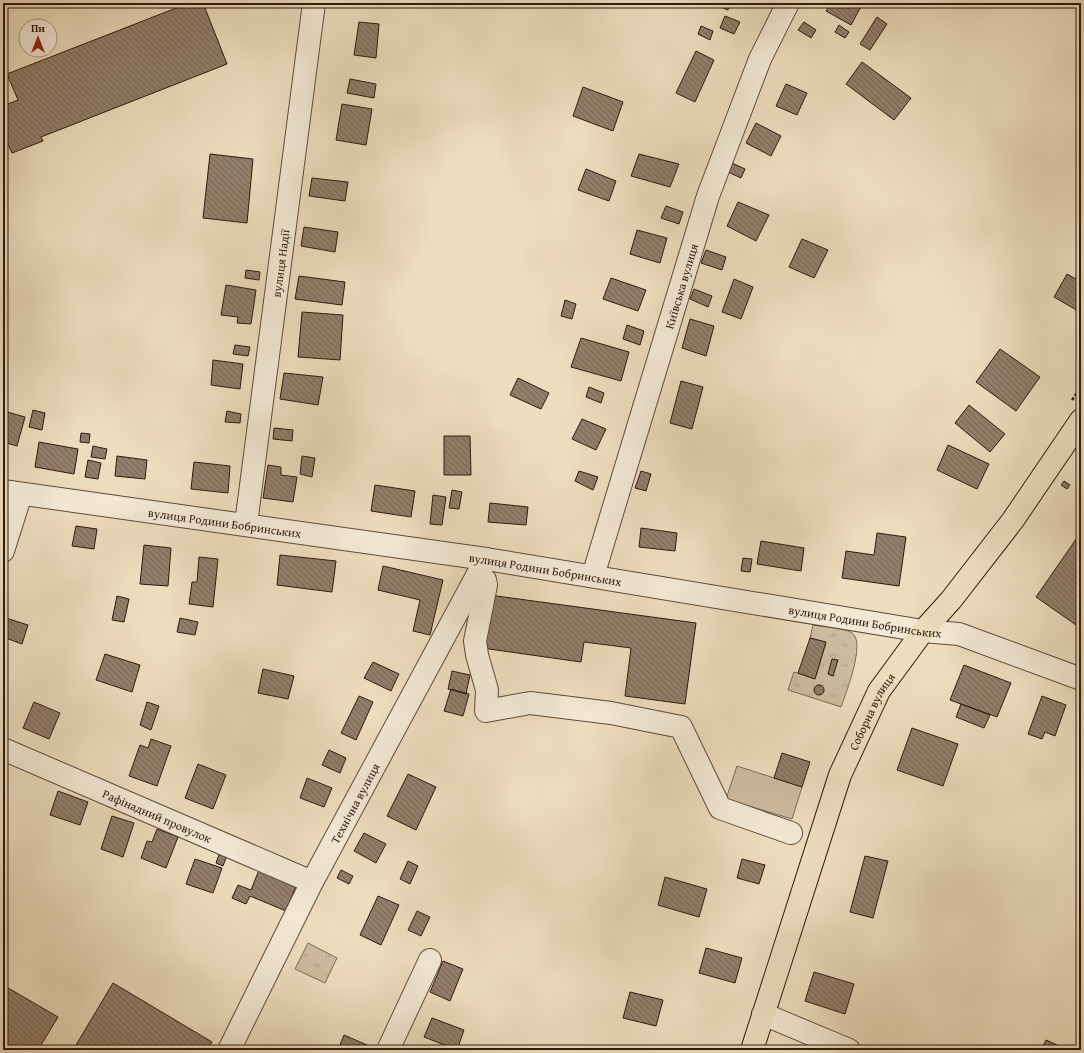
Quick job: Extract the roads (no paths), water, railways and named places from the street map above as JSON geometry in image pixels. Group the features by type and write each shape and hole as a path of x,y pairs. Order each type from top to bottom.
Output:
{"main road":[{"name":"Соборна вулиця","path":"752,1050 840,775 879,691 923,631 952,600 1013,520 1074,413"}],"street":[{"name":"вулиця Надії","path":"246,524 314,3"},
{"name":"Київська вулиця","path":"593,576 708,196 760,59 788,3"},
{"name":"вулиця Родини Бобринських","path":"12,492 246,524 482,568 593,576 923,631 959,634 1081,679"},
{"path":"3,551 12,492"},
{"path":"482,568 486,585 475,641 477,655 487,690 486,711 530,703 611,713 681,727 720,808 791,833"},
{"name":"Технічна вулиця","path":"229,1050 312,882 482,568"},
{"name":"Рафінадний провулок","path":"3,749 312,882"},
{"path":"388,1050 430,960"},
{"path":"763,1014 849,1050"}]}
